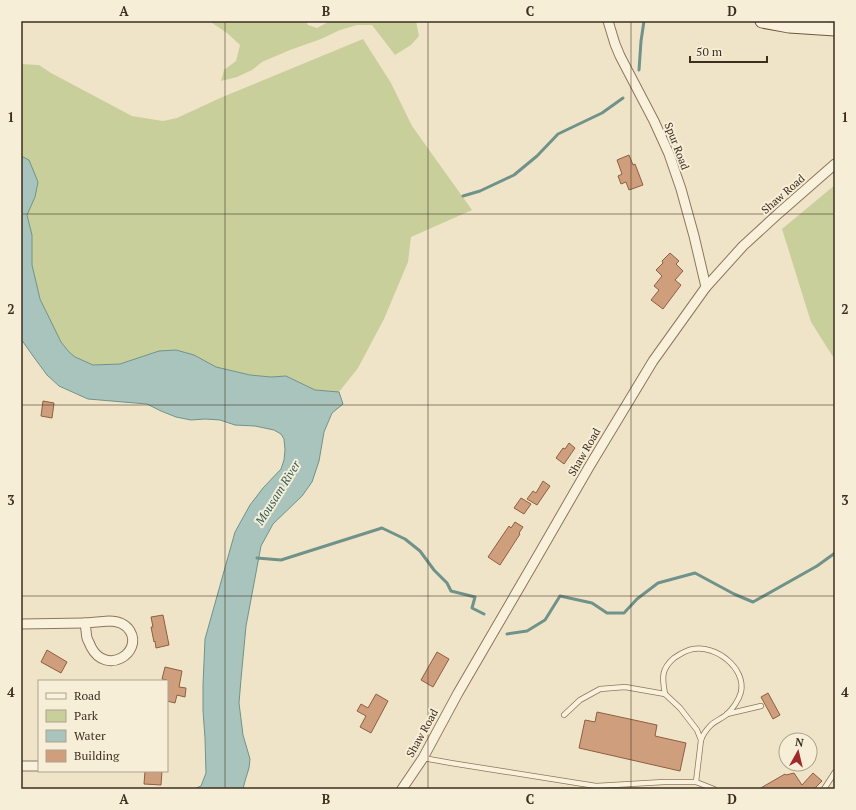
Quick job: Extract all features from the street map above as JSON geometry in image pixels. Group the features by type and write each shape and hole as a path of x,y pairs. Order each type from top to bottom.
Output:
{"main road":[{"path":"762,21 789,26 835,29"}],"street":[{"name":"Spur Road","path":"608,21 620,56 654,121 669,154 690,223 706,287"},
{"name":"Shaw Road","path":"402,789 423,758 458,693 630,397 653,361 706,287 742,246 835,164"},
{"path":"21,624 116,621 127,626 132,634 132,647 126,656 116,660 104,660 99,658 87,639 85,622"},
{"path":"21,766 38,766"}],"lane":[{"path":"696,782 701,740 704,732 733,708 741,693 740,677 736,668 728,660 713,652 703,649 694,649 680,654 666,667 663,685 666,694 690,720 697,730 701,740"},
{"path":"564,715 580,700 600,689 625,687 666,694"},
{"path":"727,714 762,706"},
{"path":"423,758 597,787 664,782 696,782 714,789"},
{"path":"824,789 835,772"},
{"path":"633,784 634,789"}],"green space":[{"path":"209,21 306,21 308,25 317,28 330,21 416,21 419,36 411,45 395,55 372,25 357,25 340,30 262,62 252,70 237,77 221,81 224,70 236,61 240,45 227,33"},
{"path":"363,39 391,83 412,126 472,210 411,237 408,262 384,319 358,368 339,392 315,390 286,376 271,377 250,375 216,367 194,355 159,351 120,364 93,365 75,357 69,352 61,342 40,299 32,265 32,235 27,215 35,197 29,160 21,156 21,64 39,65 51,73 132,116 163,121 177,118 220,98"},
{"path":"835,185 835,360 811,322 782,229"}],"water":[{"name":"Mousam River","path":"21,156 29,160 38,182 35,197 27,215 32,235 32,265 40,299 61,342 75,357 93,365 120,364 159,351 176,350 194,355 216,367 250,375 271,377 286,376 315,390 339,392 343,404 332,413 324,432 319,461 312,482 302,496 273,524 261,546 246,626 239,703 243,735 250,759 243,789 194,789 201,786 206,773 203,711 205,639 235,532 250,505 263,488 281,469 285,450 284,439 281,434 274,430 255,426 235,425 220,420 191,420 176,417 147,404 88,399 59,386 47,375 21,339"}],"building":[{"path":"629,155 633,165 635,164 643,185 629,190 626,182 621,184 618,176 622,174 617,160"},
{"path":"670,253 679,261 676,264 683,271 675,280 681,285 663,309 651,300 659,290 654,286 662,276 656,270"},
{"path":"43,401 54,403 52,418 41,416"},
{"path":"569,443 575,448 564,464 556,458 563,448 565,449"},
{"path":"543,481 550,486 537,505 527,499 533,491 536,493"},
{"path":"521,498 531,504 524,514 514,508"},
{"path":"515,522 523,527 500,565 488,557 509,526 511,528"},
{"path":"163,615 169,645 156,648 151,627 153,627 151,617"},
{"path":"47,650 67,662 61,673 41,662"},
{"path":"437,652 449,659 433,687 421,680"},
{"path":"165,667 182,671 179,687 186,688 185,697 177,695 175,703 168,701 168,680 162,679"},
{"path":"768,693 780,715 773,719 761,697"},
{"path":"376,694 388,701 371,733 360,727 366,716 357,711 361,704 368,708"},
{"path":"597,712 657,725 655,736 686,743 680,771 579,748 585,720 595,722"},
{"path":"145,772 162,772 161,785 144,784"},
{"path":"794,773 802,785 813,773 822,781 814,789 759,789 785,774"}],"waterway":[{"path":"639,70 644,21"},
{"path":"463,196 480,191 514,175 537,156 558,134 602,113 623,98"},
{"path":"257,558 281,560 382,528 405,539 420,551 434,570 447,583 451,591 475,597 472,608 484,614"},
{"path":"507,634 527,631 545,620 560,596 592,603 607,613 624,613 637,599 658,583 695,573 734,594 753,602 817,566 835,553"}]}
